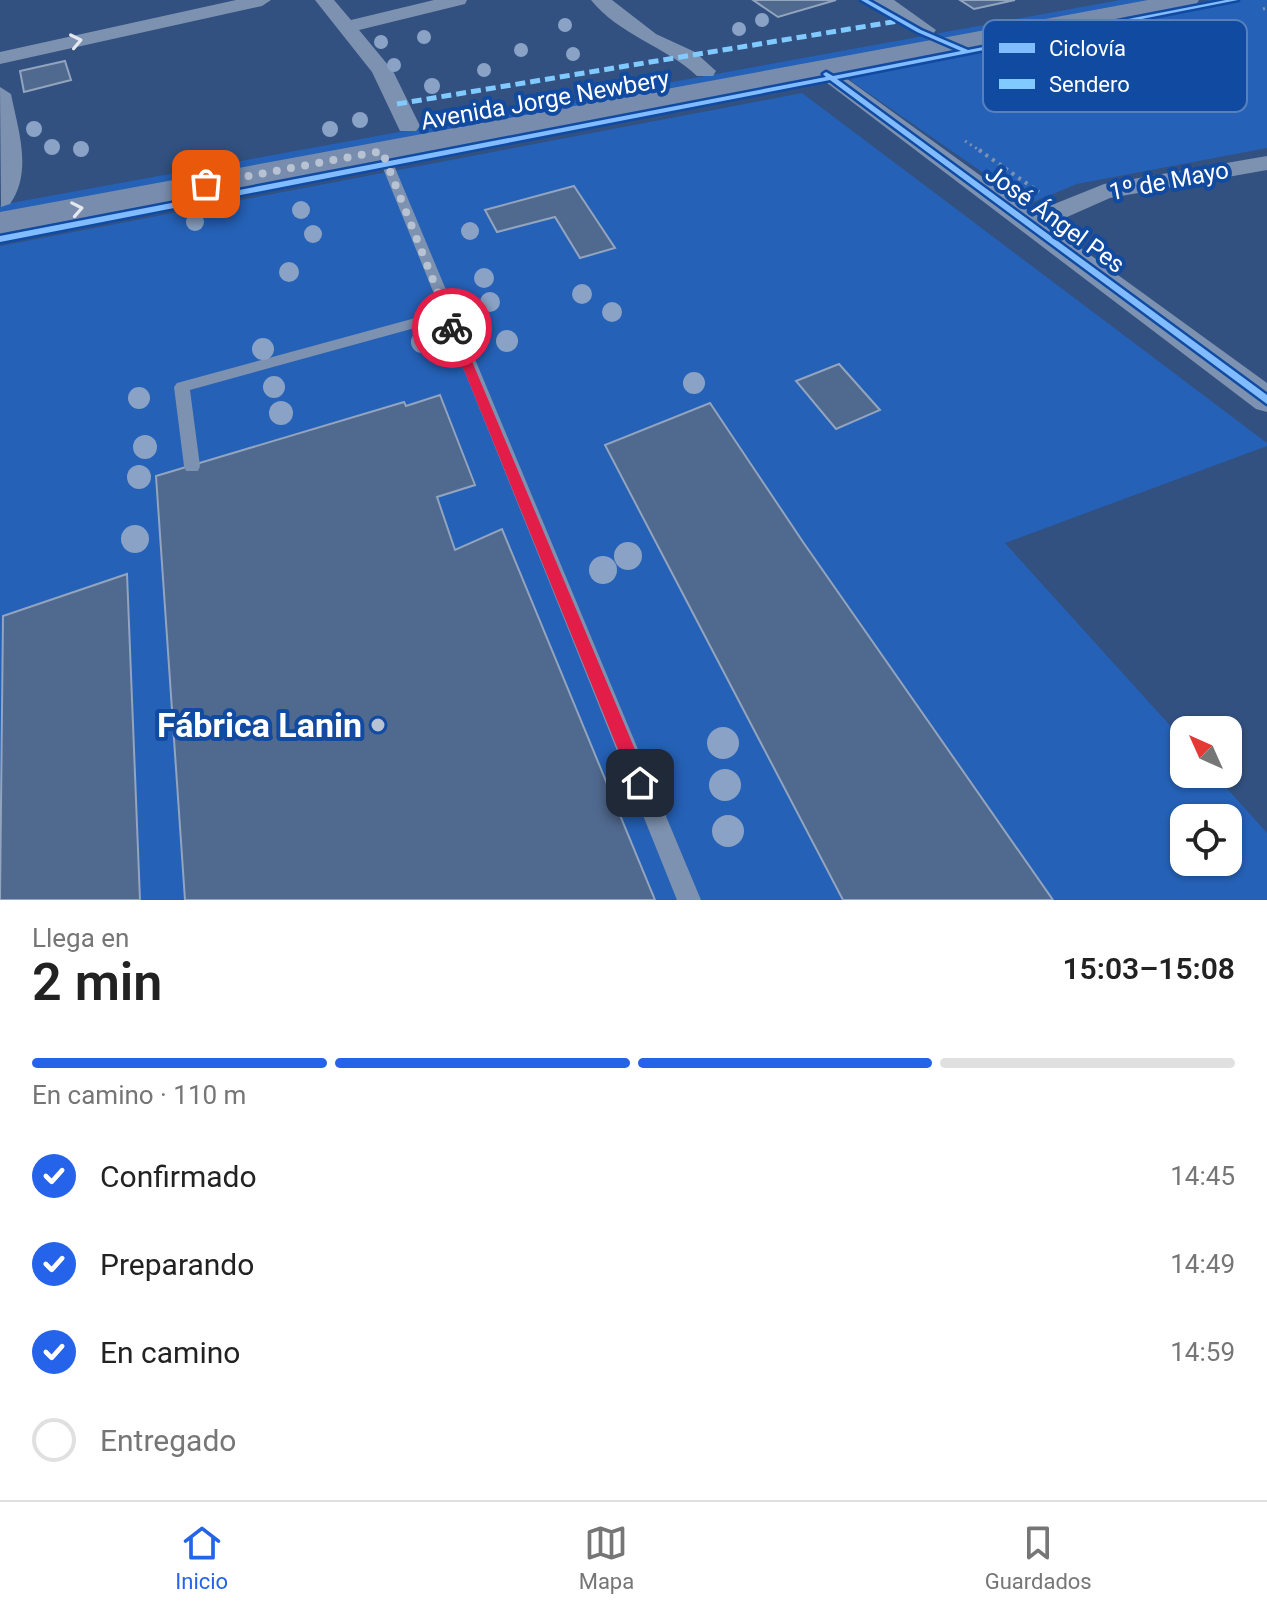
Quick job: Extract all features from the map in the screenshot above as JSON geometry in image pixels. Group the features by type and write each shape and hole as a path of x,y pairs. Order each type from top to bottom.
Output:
{"main road":[{"name":"Avenida Jorge Newbery","path":"0,207 408,126 696,64 926,30 1090,0"},
{"name":"Avenida Jorge Newbery","path":"1081,20 1187,0"},
{"name":"Avenida Jorge Newbery","path":"0,207 382,151 983,38"}],"street":[{"path":"0,58 262,0"},
{"path":"324,0 382,71 408,126"},
{"path":"346,27 458,0"},
{"path":"600,0 649,38 696,64"},
{"path":"624,0 670,35 696,64"},
{"path":"881,0 926,30"},
{"name":"José Ángel Pes","path":"821,69 1028,224 1263,391"},
{"path":"0,94 12,166 0,207"},
{"name":"1º de Mayo","path":"1028,224 1104,192 1267,163"}],"lane":[{"path":"382,151 689,900"},
{"path":"192,466 182,387 447,314"}],"shaded area":[{"path":"1120,0 1163,0 1056,20 1011,20"},
{"path":"1211,0 1267,0 1267,148 1077,184 1033,202 1018,197 851,81 853,69 983,44 983,112 1247,112 1247,20 1107,20"},
{"path":"983,25 983,34 0,218 0,205"},
{"path":"802,93 1267,443 1267,446 1005,543 1170,726 1170,788 1227,788 1241,804 1170,804 1170,876 1242,876 1242,805 1267,833 1267,900 0,900 0,246"}],"building":[{"path":"753,0 836,0 778,17"},
{"path":"960,0 1015,0 974,9"},
{"path":"65,61 71,80 24,92 20,71"},
{"path":"574,186 615,248 580,258 555,217 497,232 485,210"},
{"path":"574,186 615,248 580,258 555,217 497,232 485,210"},
{"path":"839,364 880,410 836,429 796,381"},
{"name":"Fábrica Lanin","path":"440,395 475,485 437,497 455,550 502,529 655,900 185,900 156,476 404,402 406,406"},
{"path":"710,403 803,542 1053,900 843,900 605,445"},
{"name":"Fábrica Lanin","path":"127,574 140,900 0,900 3,616"}],"marked path":[{"path":"397,104 898,21"}],"cycle path":[{"path":"864,0 919,31 968,52"},
{"path":"1132,20 1235,0"},
{"path":"0,239 983,49"},
{"path":"826,74 1267,400"}],"way so far":[{"path":"206,184 382,151 452,328"}],"place":[{"name":"Fábrica Lanin","path":"378,725"}],"route":[{"path":"452,328 640,783"}]}
